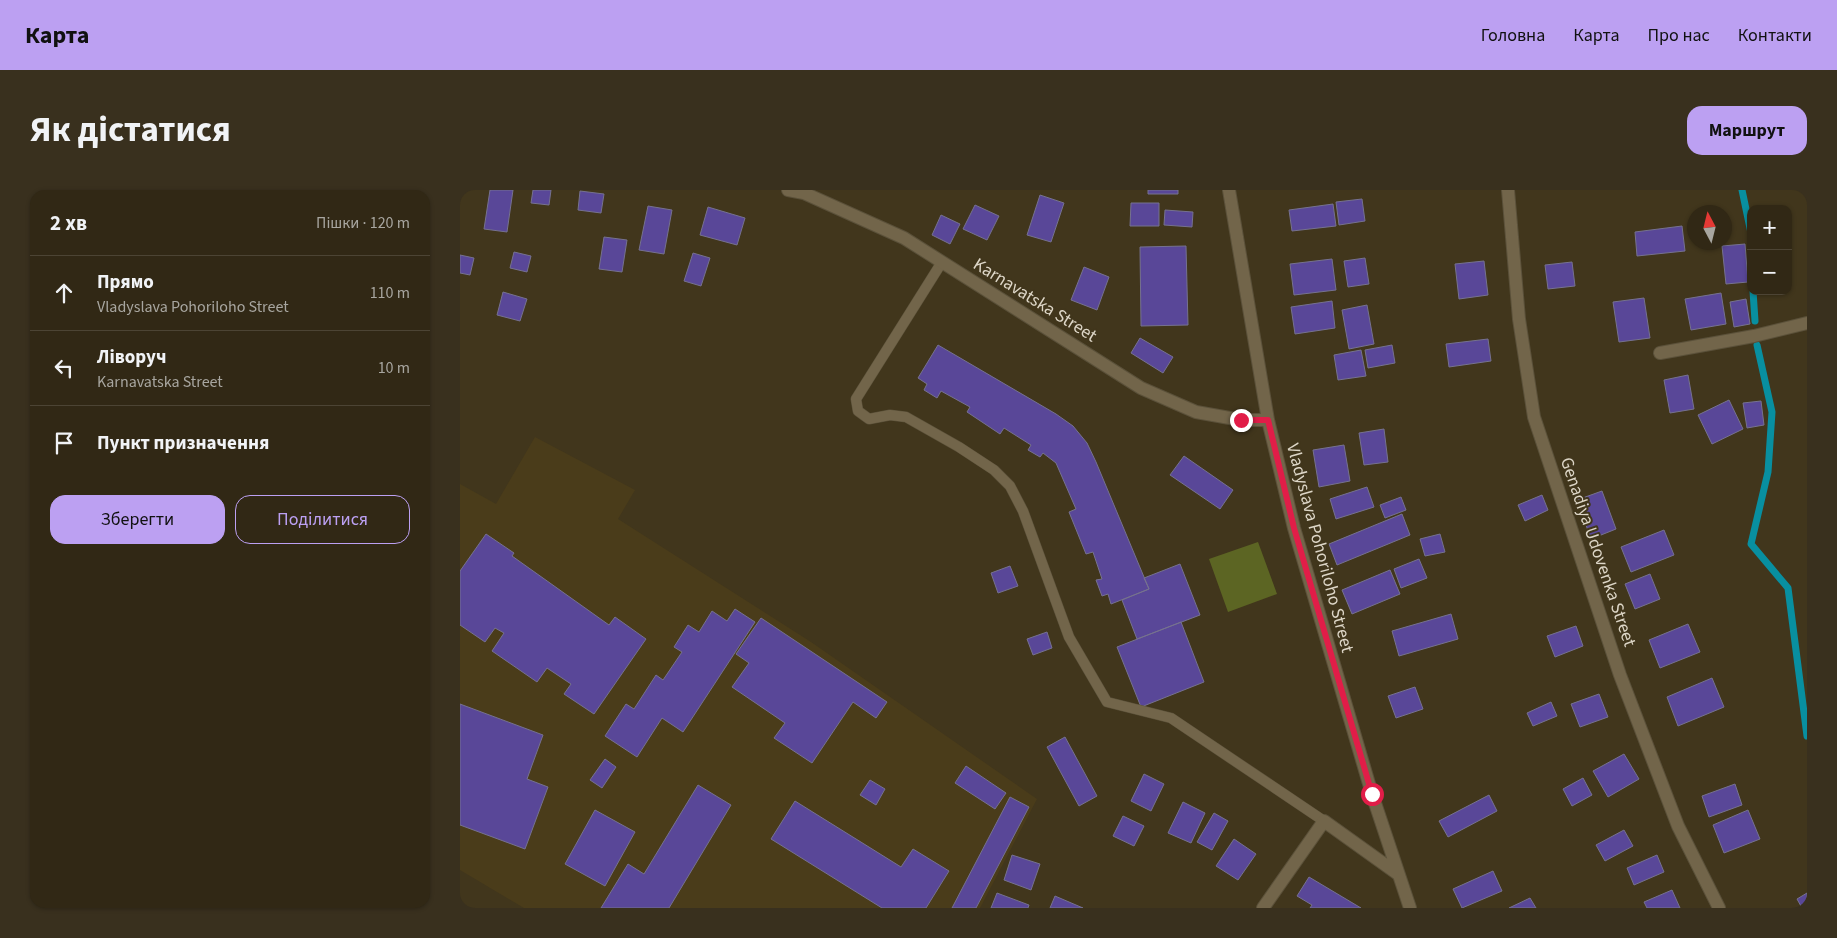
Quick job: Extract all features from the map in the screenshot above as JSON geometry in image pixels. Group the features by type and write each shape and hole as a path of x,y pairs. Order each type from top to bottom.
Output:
{"street":[{"name":"Karnavatska Street","path":"788,190 804,193 904,238 1141,388 1196,412 1241,420 1268,420"},
{"name":"Vladyslava Pohoriloho Street","path":"1229,190 1268,420 1294,528 1372,794 1410,908"},
{"name":"Genadiya Udovenka Street","path":"1508,190 1519,319 1534,417 1620,674 1678,826 1719,908"},
{"path":"1660,353 1754,336 1807,323"},
{"path":"1263,908 1324,821 1398,874"}],"lane":[{"path":"942,262 856,399 858,411 868,419 890,415 906,417 959,447 994,470 1010,486 1023,511 1069,637 1107,702 1171,718 1324,821"}],"shaded area":[{"path":"535,437 635,490 618,519 811,642 1037,799 980,908 524,908 460,870 460,484 496,504"}],"green space":[{"path":"1258,542 1277,594 1228,612 1209,559"}],"building":[{"path":"490,190 513,190 507,232 484,229"},
{"path":"533,190 551,190 549,205 531,203"},
{"path":"1148,190 1178,190 1178,194 1148,194"},
{"path":"580,191 604,194 601,213 578,210"},
{"path":"1040,195 1064,203 1051,242 1027,235"},
{"path":"1362,199 1365,221 1339,225 1336,202"},
{"path":"1131,203 1159,203 1159,226 1130,226"},
{"path":"1333,204 1336,226 1292,231 1289,210"},
{"path":"975,205 999,216 987,240 963,229"},
{"path":"648,206 672,210 664,254 639,250"},
{"path":"708,207 745,218 737,245 700,235"},
{"path":"1165,210 1193,212 1192,227 1164,225"},
{"path":"941,215 960,224 950,244 932,235"},
{"path":"1682,226 1685,251 1637,256 1635,232"},
{"path":"604,237 627,240 622,272 599,269"},
{"path":"1745,244 1747,282 1726,284 1722,250 1732,250 1732,245"},
{"path":"1186,246 1188,325 1141,326 1140,247"},
{"path":"514,252 531,256 527,272 510,268"},
{"path":"693,253 710,258 701,286 684,281"},
{"path":"460,255 474,258 470,275 460,273"},
{"path":"1365,258 1369,284 1348,287 1344,261"},
{"path":"1332,259 1336,290 1294,295 1290,264"},
{"path":"1484,261 1488,295 1459,299 1455,264"},
{"path":"1572,262 1575,286 1548,289 1545,265"},
{"path":"1084,267 1109,277 1097,310 1071,300"},
{"path":"503,292 527,299 520,321 497,315"},
{"path":"1721,293 1726,324 1691,330 1685,299"},
{"path":"1644,298 1650,338 1619,342 1613,302"},
{"path":"1746,299 1750,324 1734,327 1730,302"},
{"path":"1332,301 1335,328 1295,334 1291,307"},
{"path":"1367,305 1374,344 1349,349 1342,310"},
{"path":"1140,338 1173,357 1163,373 1131,353"},
{"path":"1488,339 1491,361 1449,367 1446,344"},
{"path":"938,345 1056,414 1073,426 1087,443 1096,462 1149,589 1111,604 1108,594 1102,596 1096,580 1102,579 1093,552 1086,554 1069,512 1076,509 1056,463 1043,453 1040,457 1028,450 1031,445 1004,428 1000,434 967,412 970,407 941,391 937,398 924,390 927,384 918,378"},
{"path":"1392,345 1395,363 1368,368 1365,350"},
{"path":"1361,350 1366,376 1338,380 1334,355"},
{"path":"1688,375 1694,409 1670,413 1664,380"},
{"path":"1729,400 1743,429 1712,444 1698,415"},
{"path":"1761,401 1764,425 1747,428 1743,403"},
{"path":"1384,429 1388,462 1364,465 1359,433"},
{"path":"1344,445 1350,481 1319,487 1313,450"},
{"path":"1184,456 1233,490 1220,509 1170,475"},
{"path":"1367,487 1374,507 1336,519 1330,499"},
{"path":"1602,491 1616,529 1591,539 1577,500"},
{"path":"1542,495 1548,510 1525,521 1518,505"},
{"path":"1401,497 1406,510 1385,518 1380,505"},
{"path":"1402,514 1410,535 1337,565 1329,544"},
{"path":"1664,530 1674,555 1631,572 1621,547"},
{"path":"486,534 514,553 512,556 609,625 615,617 646,639 594,714 564,694 571,684 547,668 537,682 492,651 504,633 495,628 485,642 460,625 460,571"},
{"path":"1440,534 1445,552 1425,556 1420,539"},
{"path":"1419,559 1427,578 1401,588 1394,569"},
{"path":"1180,564 1200,615 1137,639 1122,600 1149,589 1144,578"},
{"path":"1010,566 1018,586 998,593 991,573"},
{"path":"1390,570 1400,594 1352,614 1342,590"},
{"path":"1650,574 1660,599 1635,609 1625,584"},
{"path":"735,609 755,622 683,732 662,718 637,757 605,736 626,704 634,709 656,675 663,680 682,652 674,647 688,625 699,632 712,611 727,621"},
{"path":"1451,614 1458,639 1399,656 1392,631"},
{"path":"761,618 887,702 876,718 853,702 812,763 774,738 785,723 732,687 749,663 736,654"},
{"path":"1181,622 1204,682 1141,707 1117,647"},
{"path":"1688,624 1700,652 1660,668 1649,640"},
{"path":"1576,626 1583,646 1555,657 1547,636"},
{"path":"1047,632 1052,648 1033,655 1027,639"},
{"path":"1712,678 1724,707 1678,726 1667,697"},
{"path":"1415,687 1423,709 1396,718 1388,696"},
{"path":"1599,694 1608,717 1580,727 1571,704"},
{"path":"1551,702 1557,716 1533,726 1527,713"},
{"path":"460,704 543,735 527,779 548,787 525,849 460,825"},
{"path":"1065,737 1097,796 1079,806 1047,747"},
{"path":"1624,754 1639,779 1608,797 1593,771"},
{"path":"605,759 616,767 602,788 590,780"},
{"path":"966,766 1006,793 995,809 955,783"},
{"path":"1144,774 1164,784 1151,811 1131,801"},
{"path":"1583,778 1592,795 1572,806 1563,789"},
{"path":"870,780 885,789 876,805 860,795"},
{"path":"1735,784 1742,805 1709,817 1702,796"},
{"path":"698,785 731,805 669,908 601,908 628,864 644,874"},
{"path":"1489,795 1497,811 1448,837 1439,821"},
{"path":"1010,797 1029,807 976,908 952,908"},
{"path":"795,801 901,867 913,849 949,871 926,908 882,908 771,839"},
{"path":"1183,802 1205,813 1191,843 1168,833"},
{"path":"595,810 635,832 605,886 565,864"},
{"path":"1748,810 1760,839 1724,853 1713,825"},
{"path":"1214,813 1228,821 1212,850 1197,842"},
{"path":"1123,816 1144,826 1134,846 1113,836"},
{"path":"1624,830 1633,846 1605,861 1596,845"},
{"path":"1234,839 1256,854 1238,880 1216,866"},
{"path":"1012,855 1040,864 1031,890 1004,880"},
{"path":"1657,855 1664,872 1634,885 1627,868"},
{"path":"1493,871 1502,891 1462,908 1453,889"},
{"path":"1309,877 1361,908 1310,908 1312,905 1297,896"},
{"path":"1672,890 1680,908 1647,908 1644,902"},
{"path":"997,893 1029,905 1028,908 991,908"},
{"path":"1807,893 1807,908 1802,908 1797,899"},
{"path":"1055,896 1083,908 1050,908"},
{"path":"1530,898 1536,908 1509,908"}],"waterway":[{"path":"1742,190 1747,214"},
{"path":"1753,295 1755,321"},
{"path":"1757,345 1772,412 1768,472 1751,544 1788,588 1807,736"}],"route":[{"path":"1241,420 1268,420 1294,528 1372,794"}]}
